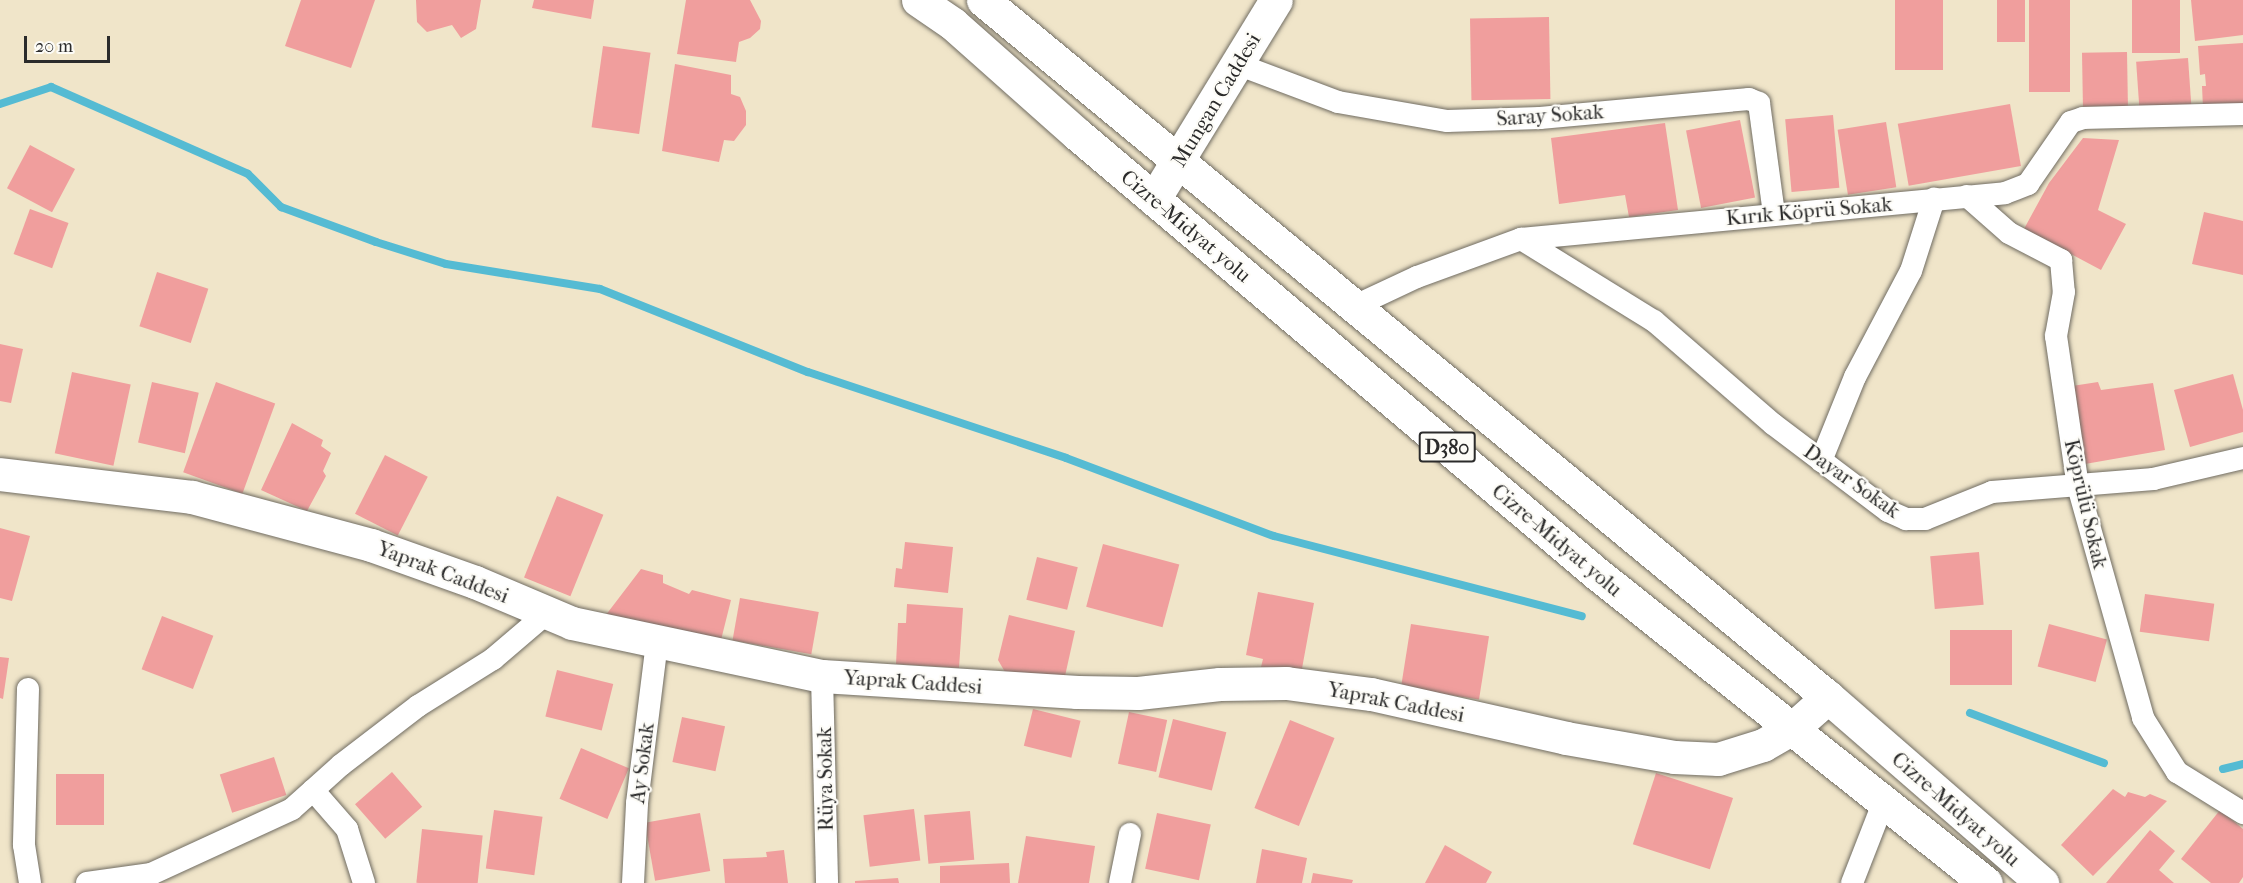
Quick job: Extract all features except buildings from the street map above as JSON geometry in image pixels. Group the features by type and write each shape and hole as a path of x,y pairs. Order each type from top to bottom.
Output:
{"main road":[{"name":"Cizre-Midyat yolu","path":"918,0 953,24 1154,199 1596,573 1986,883"},
{"name":"Cizre-Midyat yolu","path":"983,0 1828,697 2042,883"},
{"name":"Mungan Caddesi","path":"1154,199 1180,162 1276,0"},
{"name":"Yaprak Caddesi","path":"0,474 192,497 371,545 572,624 822,676 934,686 1097,692 1287,683 1371,694 1566,738 1674,757 1718,759 1763,745 1793,728 1828,697"}],"street":[{"name":"Saray Sokak","path":"1237,64 1338,102 1447,121 1540,118 1749,99 1759,103 1774,214"},
{"name":"Kırık Köprü Sokak","path":"1355,306 1417,277 1521,239 2005,193 2028,184 2058,137 2071,122 2083,118 2243,114"},
{"name":"Köprülü Sokak","path":"1967,196 2009,234 2061,261 2064,292 2056,336 2078,486 2143,718 2177,772 2243,813"},
{"path":"1821,460 1855,377 1911,271 1934,199"},
{"name":"Dayar Sokak","path":"1521,239 1654,321 1821,460 1888,511 1906,519 1924,519 1992,492 2153,478 2243,458"},
{"path":"87,883 152,874 292,809 418,706 493,660 547,613"},
{"name":"Ay Sokak","path":"633,883 637,803 657,643"},
{"name":"Rüya Sokak","path":"822,676 827,883"},
{"path":"28,689 24,845 30,883"},
{"path":"313,790 347,829 364,883"},
{"path":"1852,883 1884,801"},
{"path":"1120,883 1130,834"}],"waterway":[{"path":"0,104 51,87 248,174 281,207 376,242 446,264 600,289 808,372 1066,458 1274,536 1582,616"},
{"path":"1970,713 2104,763"},
{"path":"2223,769 2243,764"}]}
